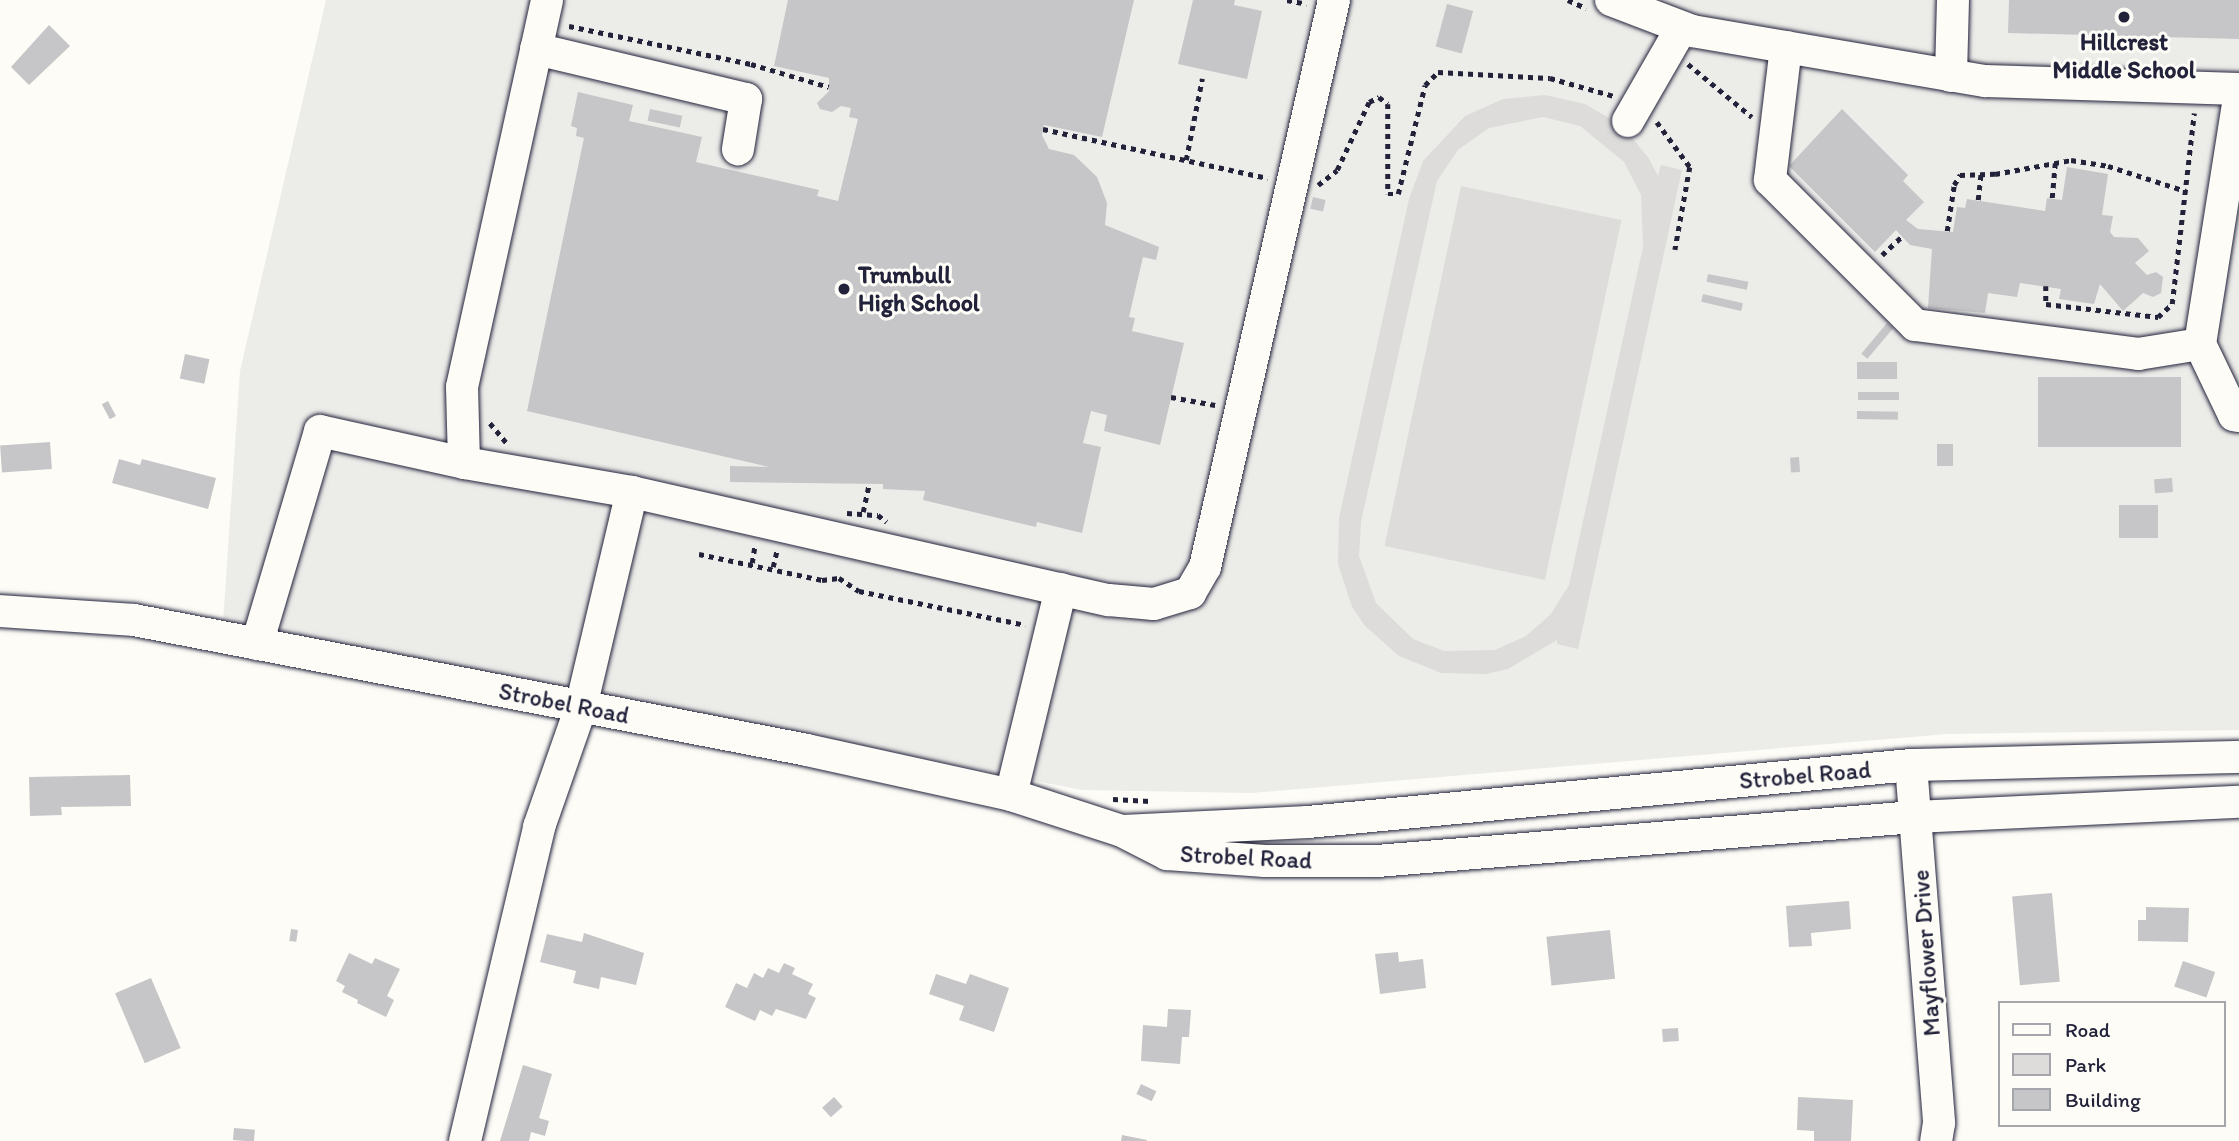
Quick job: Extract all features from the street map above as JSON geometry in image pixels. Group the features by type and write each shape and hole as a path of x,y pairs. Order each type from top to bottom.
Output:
{"street":[{"path":"1611,0 1681,29 1986,81 2239,89"},
{"path":"1951,76 1953,0"},
{"path":"257,644 320,431 464,463 632,492 1061,589 1154,604 1190,593 1205,568 1293,182 1324,3"},
{"path":"464,463 462,387 556,43 557,7"},
{"path":"1633,114 1681,29"},
{"path":"556,43 746,99 738,149"},
{"path":"1786,47 1770,180 1915,325 2138,354 2200,344"},
{"path":"2239,97 2200,344 2234,415 2239,416"},
{"path":"465,1141 540,827 581,706 632,492"},
{"path":"1011,795 1061,589"},
{"name":"Strobel Road","path":"0,611 134,620 581,706 1011,795 1122,831 1167,854 1265,861 1377,861 1915,817 2239,802"},
{"name":"Strobel Road","path":"1122,831 1373,816 1911,765 2239,757"},
{"name":"Mayflower Drive","path":"1911,765 1939,1122 1936,1141"},
{"path":"1373,816 1377,861"}],"path":[{"path":"1287,0 1324,3"},
{"path":"557,7 556,43 751,64 829,87"},
{"path":"1043,129 1322,186 1337,170 1369,102 1379,97 1388,104 1388,194 1398,194 1425,85 1438,72 1550,78 1633,114 1675,142 1690,167 1675,250"},
{"path":"1186,160 1202,79"},
{"path":"2046,286 2046,304 2158,317 2172,304 2195,104"},
{"path":"1947,231 1954,185 1960,175 2071,160 2108,166 2186,191"},
{"path":"2052,198 2055,163"},
{"path":"1978,201 1981,173"},
{"path":"1171,397 1227,408"},
{"path":"486,416 496,433 512,446"},
{"path":"863,512 869,484"},
{"path":"840,515 863,512 878,515 894,527"},
{"path":"699,554 822,580 839,578 859,591 1051,632"}],"shaded area":[{"path":"326,0 2239,0 2239,730 1947,734 1251,793 1082,790 223,622 240,371"}],"green space":[{"path":"1545,95 1585,104 1621,125 1648,157 1658,176 1661,165 1682,170 1578,649 1557,644 1557,640 1508,669 1486,674 1441,673 1399,656 1365,626 1352,607 1338,564 1339,518 1409,199 1423,161 1465,116 1503,99","holes":["1543,117 1580,126 1624,162 1641,195 1643,247 1569,585 1551,614 1526,636 1495,650 1444,651 1413,639 1376,603 1359,556 1361,522 1437,181 1458,150 1489,128"]},
{"path":"1461,186 1621,220 1545,580 1384,546"}],"building":[{"name":"Trumbull High School","path":"788,0 1134,0 1102,137 1044,125 1042,135 1049,149 1074,155 1097,177 1107,203 1105,225 1159,247 1156,260 1143,257 1129,317 1135,318 1132,331 1184,343 1160,445 1104,431 1107,415 1091,411 1083,443 1101,447 1082,533 1037,522 1036,527 923,500 925,491 883,489 883,484 730,482 730,466 769,467 527,411 584,138 576,136 577,128 571,126 578,92 633,105 629,121 702,137 696,162 819,190 817,196 838,201 858,119 849,117 851,108 841,106 832,112 820,109 817,103 829,91 829,78 774,66"},
{"path":"1193,0 1235,0 1234,5 1262,11 1247,79 1178,64"},
{"name":"Hillcrest Middle School","path":"2009,0 2239,0 2239,39 2008,33"},
{"path":"1447,4 1473,11 1462,53 1436,47"},
{"path":"49,25 70,46 29,85 11,67"},
{"path":"650,109 682,116 680,128 648,121"},
{"path":"1842,109 1908,175 1903,181 1924,202 1906,220 1918,229 1953,232 1957,207 1965,208 1967,199 2045,211 2047,198 2062,200 2067,167 2108,174 2102,215 2113,216 2110,232 2114,237 2138,238 2149,251 2135,263 2147,275 2156,272 2163,277 2161,293 2153,297 2143,293 2123,311 2100,284 2094,304 2059,299 2061,289 2020,283 2017,297 1988,293 1985,313 1928,308 1932,249 1910,245 1896,230 1875,252 1789,166"},
{"path":"1313,197 1326,200 1323,212 1310,209"},
{"path":"1708,274 1748,282 1747,290 1706,282"},
{"path":"1703,294 1743,303 1741,311 1701,302"},
{"path":"1887,323 1893,328 1867,359 1861,354"},
{"path":"185,354 209,359 204,384 180,378"},
{"path":"1857,362 1897,362 1897,379 1857,379"},
{"path":"2038,377 2181,377 2181,447 2038,447"},
{"path":"1858,392 1899,392 1899,400 1858,400"},
{"path":"108,401 116,416 110,419 102,404"},
{"path":"1857,411 1898,412 1898,420 1857,419"},
{"path":"50,442 52,469 2,472 0,445"},
{"path":"1937,444 1953,444 1953,466 1937,466"},
{"path":"1799,457 1800,472 1791,473 1790,458"},
{"path":"119,459 140,465 142,459 216,478 208,509 112,483"},
{"path":"2172,478 2173,492 2155,493 2154,479"},
{"path":"2119,505 2158,505 2158,538 2119,538"},
{"path":"130,775 131,806 61,807 62,815 30,816 29,777"},
{"path":"2052,893 2060,982 2020,985 2012,896"},
{"path":"1849,901 1851,929 1811,933 1812,946 1789,947 1786,906"},
{"path":"2146,907 2189,908 2188,942 2138,941 2138,920 2146,920"},
{"path":"291,929 298,930 296,942 289,941"},
{"path":"1610,930 1615,979 1551,985 1546,937"},
{"path":"584,933 644,953 636,985 601,977 599,989 573,983 576,971 540,962 547,934 582,942"},
{"path":"1398,952 1399,962 1423,959 1426,988 1380,994 1375,954"},
{"path":"349,953 372,964 375,958 400,969 387,996 394,1000 386,1017 357,1003 358,1000 342,992 345,986 336,981"},
{"path":"2183,961 2215,972 2206,998 2174,987"},
{"path":"784,963 795,968 792,974 813,984 808,994 816,998 806,1019 776,1009 772,1016 760,1010 755,1021 725,1007 736,983 747,988 754,973 763,978 768,968 779,973"},
{"path":"936,974 966,984 970,974 1009,988 994,1032 959,1020 964,1006 929,994"},
{"path":"151,978 181,1048 145,1063 115,993"},
{"path":"1168,1009 1191,1010 1189,1037 1182,1037 1180,1064 1141,1061 1143,1025 1167,1027"},
{"path":"1678,1028 1679,1041 1663,1042 1662,1029"},
{"path":"523,1065 552,1074 539,1118 549,1121 545,1136 531,1132 529,1141 500,1141"},
{"path":"1141,1084 1156,1091 1152,1101 1136,1094"},
{"path":"834,1097 843,1107 831,1117 822,1108"},
{"path":"1798,1097 1853,1100 1851,1141 1814,1141 1814,1131 1797,1130"},
{"path":"234,1128 255,1130 254,1141 233,1140"},
{"path":"1122,1135 1147,1140 1147,1141 1121,1141"}],"place":[{"name":"Hillcrest Middle School","path":"2124,17"},
{"name":"Trumbull High School","path":"844,289"}]}
